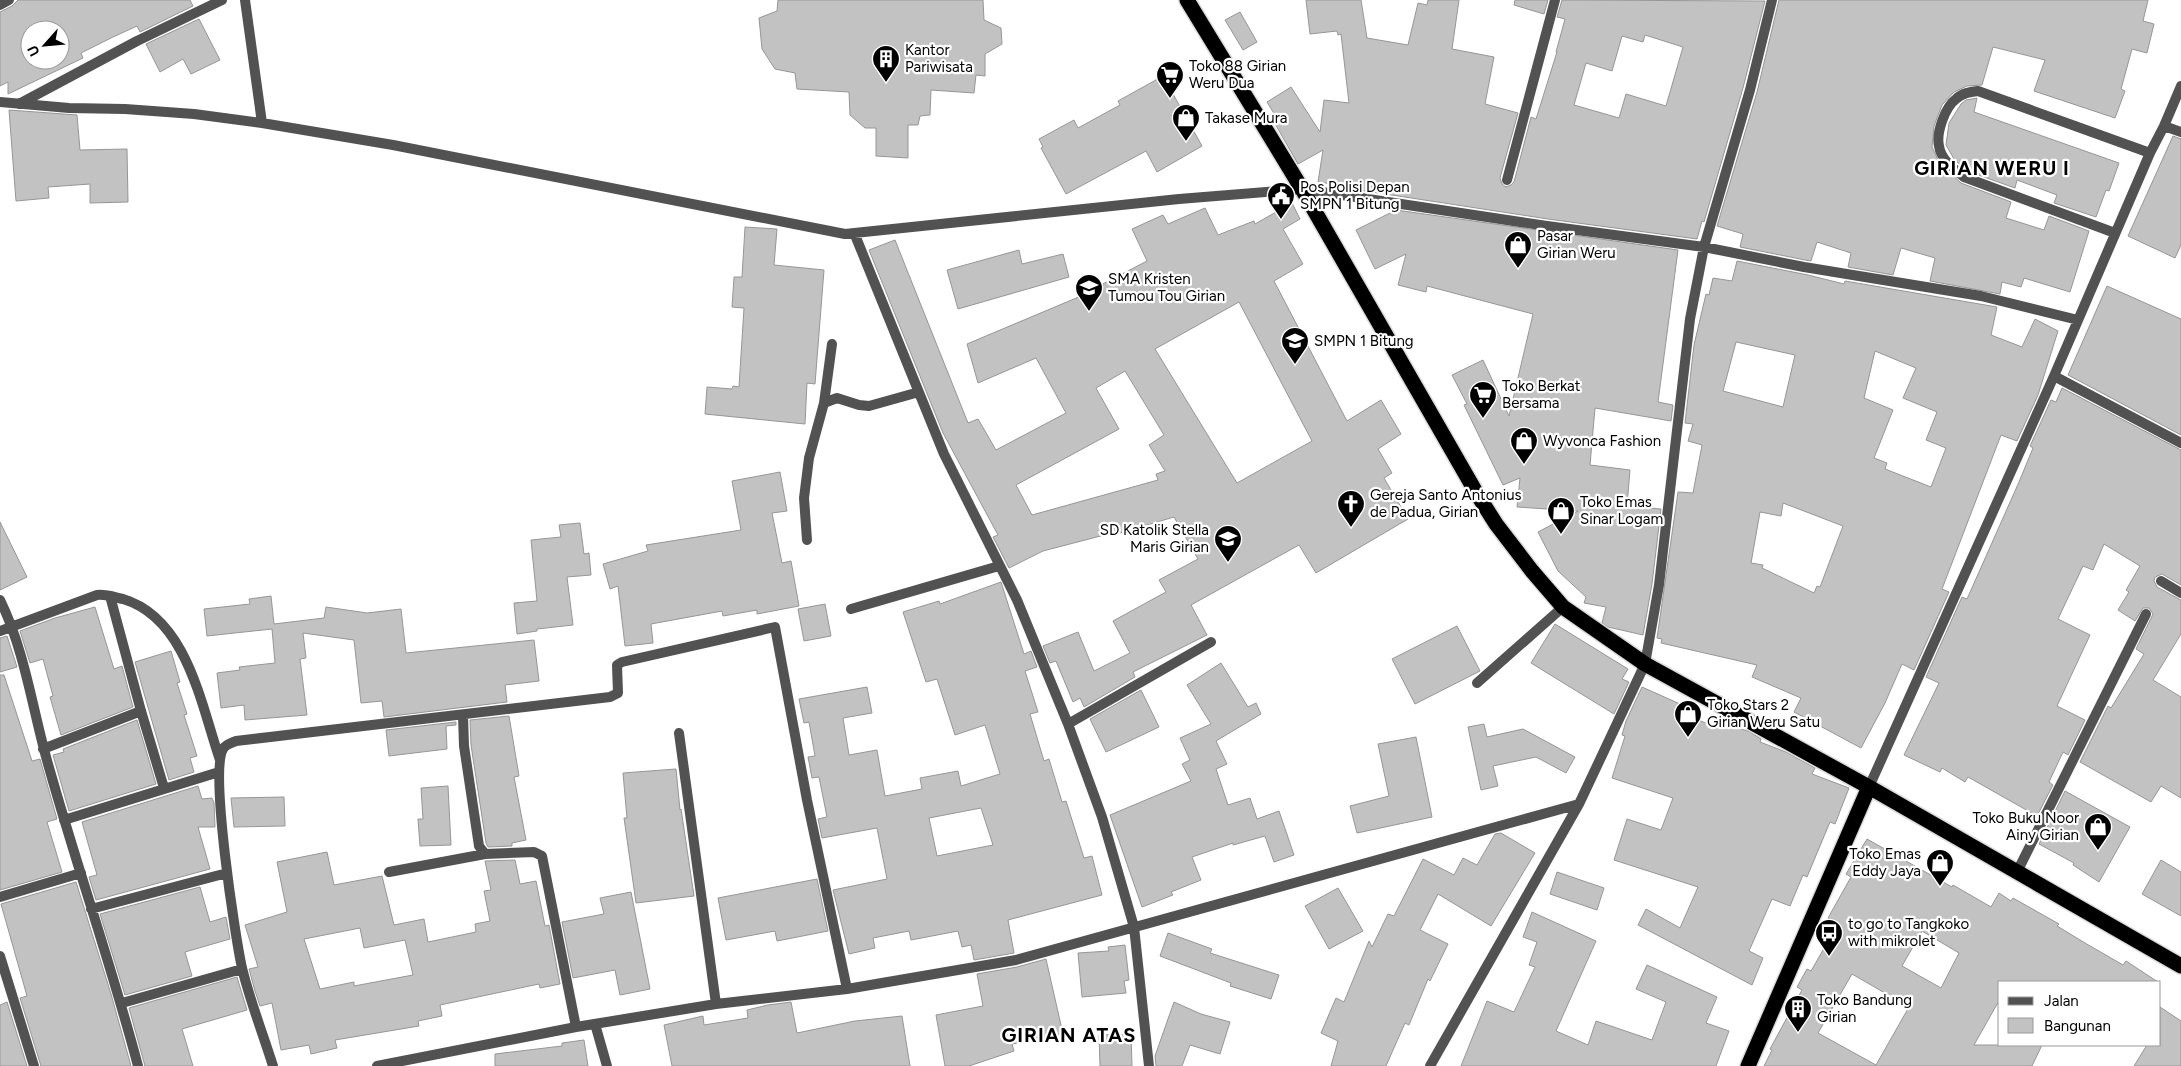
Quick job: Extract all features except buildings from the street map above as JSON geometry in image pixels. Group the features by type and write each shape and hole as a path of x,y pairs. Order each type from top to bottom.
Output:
{"highway":[{"path":"1187,0 1302,189 1477,494 1532,571 1563,607 1645,664 1869,787 2181,966"},
{"path":"1748,1066 1869,787"}],"street":[{"path":"0,5 9,0"},
{"path":"18,104 137,41 222,0"},
{"path":"245,0 262,123"},
{"path":"1507,180 1555,0"},
{"path":"1430,1066 1578,804 1645,664 1659,586 1690,319 1704,247 1750,90 1772,0"},
{"path":"1869,787 2054,376 2150,153 2181,86"},
{"path":"2115,233 1964,177 1948,163 1939,147 1939,132 1946,114 1954,100 1968,92 1978,91 2150,153"},
{"path":"0,102 194,114 262,123 393,145 855,235 1179,199 1302,189 1547,226 1704,247 1804,267 1981,296 2078,320"},
{"path":"2164,126 2181,132"},
{"path":"855,235 944,454 1017,600 1068,724 1102,817 1134,927 1149,1066"},
{"path":"807,540 804,498 810,458 824,403 832,344"},
{"path":"2054,376 2181,444"},
{"path":"824,403 837,398 869,406 919,392"},
{"path":"851,609 999,566"},
{"path":"2161,582 2181,593"},
{"path":"0,631 97,595 110,596 132,602 154,615 172,634 183,652 220,760"},
{"path":"110,596 164,788"},
{"path":"0,600 13,626 43,749 91,909 122,1003 138,1066"},
{"path":"1477,683 1563,607"},
{"path":"2017,872 2146,614"},
{"path":"273,1066 242,969 229,895 218,772 223,750 228,744 236,741 610,697 618,693 616,671 617,665 622,662 775,627 807,800 847,989"},
{"path":"1068,724 1211,642"},
{"path":"43,749 141,711"},
{"path":"463,715 464,746 479,846 485,854"},
{"path":"679,733 716,1004"},
{"path":"64,820 218,772"},
{"path":"377,1066 576,1027 716,1004 847,989 1016,960 1578,804"},
{"path":"389,872 485,854 534,852 542,856 576,1027"},
{"path":"0,897 81,873"},
{"path":"91,909 227,873"},
{"path":"0,956 34,1066"},
{"path":"122,1003 242,969"},
{"path":"595,1024 607,1066"}],"place":[{"name":"Kantor Pariwisata","path":"886,83"},
{"name":"Toko 88 Girian Weru Dua","path":"1170,99"},
{"name":"Takase Mura","path":"1186,142"},
{"name":"Pos Polisi Depan SMPN 1 Bitung","path":"1281,220"},
{"name":"Pasar Girian Weru","path":"1518,269"},
{"name":"SMA Kristen Tumou Tou Girian","path":"1089,312"},
{"name":"SMPN 1 Bitung","path":"1295,365"},
{"name":"Toko Berkat Bersama","path":"1483,419"},
{"name":"Wyvonca Fashion","path":"1524,465"},
{"name":"Gereja Santo Antonius de Padua, Girian","path":"1351,528"},
{"name":"Toko Emas Sinar Logam","path":"1561,535"},
{"name":"SD Katolik Stella Maris Girian","path":"1228,563"},
{"name":"Toko Stars 2 Girian Weru Satu","path":"1688,738"},
{"name":"Toko Buku Noor Ainy Girian","path":"2098,851"},
{"name":"Toko Emas Eddy Jaya","path":"1940,887"},
{"name":"to go to Tangkoko with mikrolet","path":"1829,957"},
{"name":"Toko Bandung Girian","path":"1798,1033"}],"district":[{"name":"GIRIAN WERU I","path":"1992,168"},
{"name":"GIRIAN ATAS","path":"1069,1035"}]}
